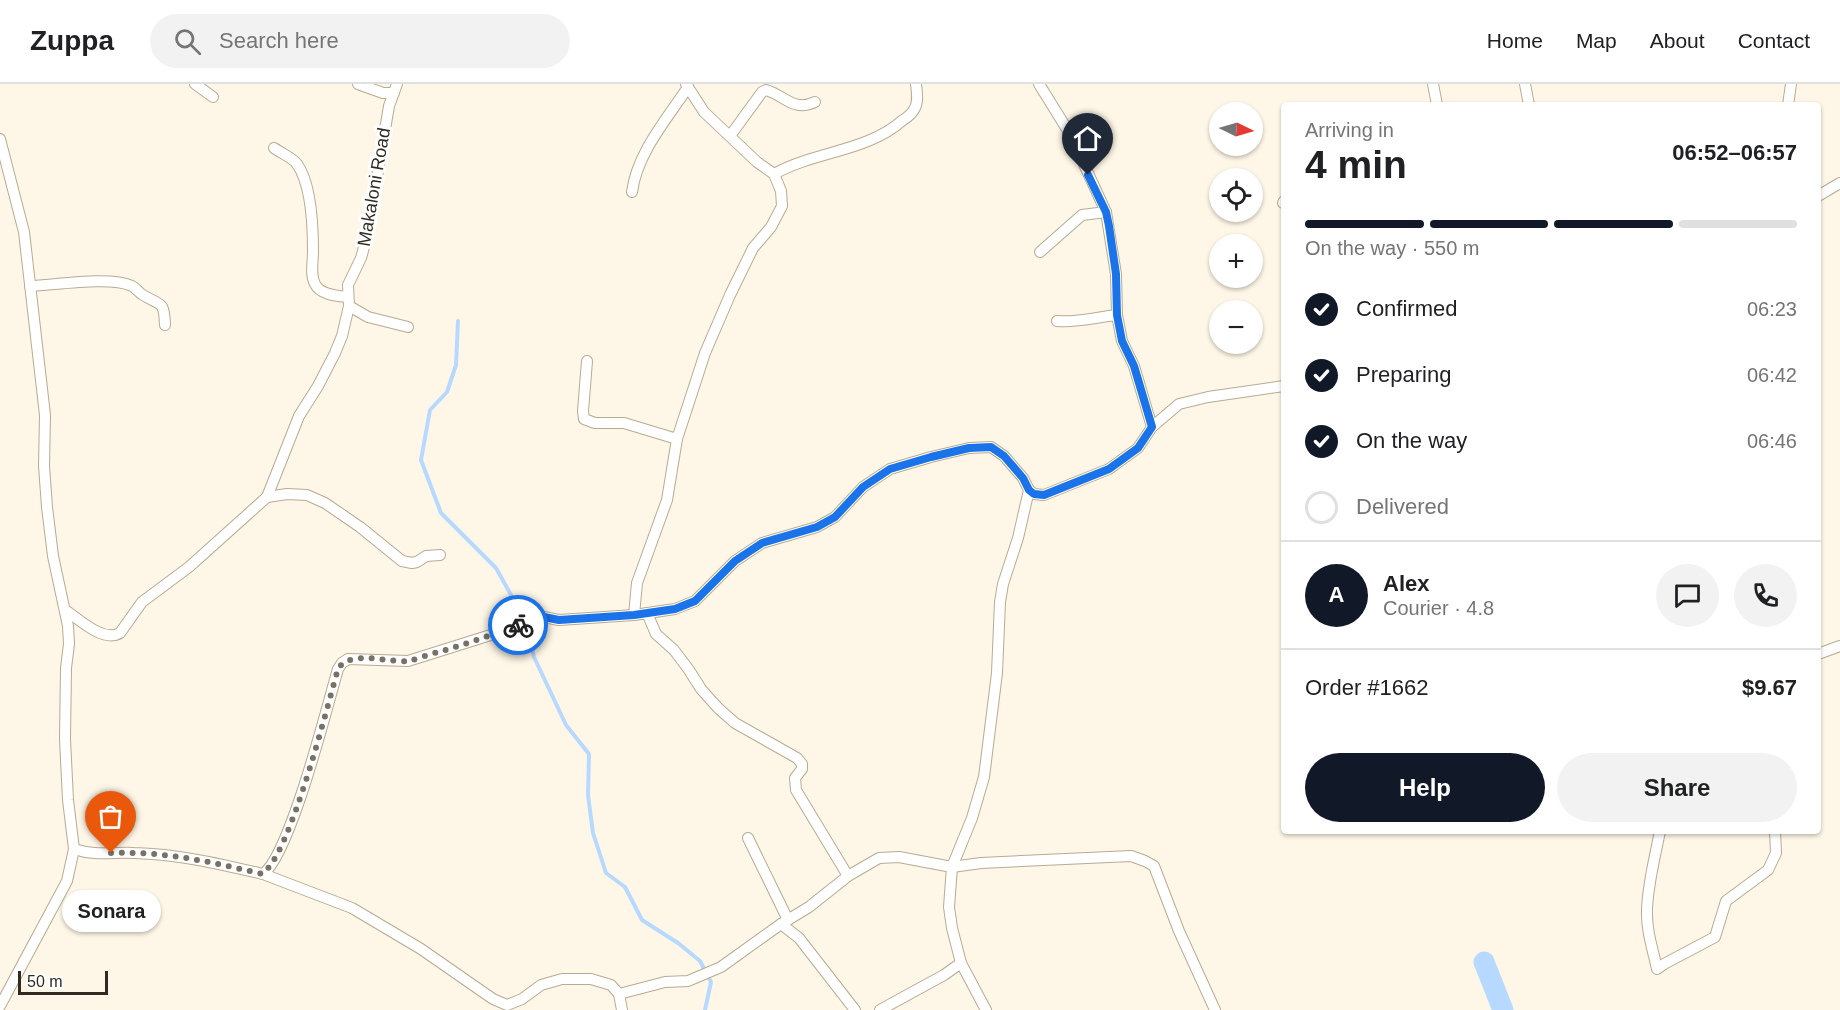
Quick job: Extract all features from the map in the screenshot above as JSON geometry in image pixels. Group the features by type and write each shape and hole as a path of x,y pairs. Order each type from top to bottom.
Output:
{"street":[{"path":"195,84 213,98"},
{"name":"Makaloni Road","path":"358,84 383,93 396,89"},
{"path":"774,174 784,168 845,150 890,132 914,110 918,98 916,84"},
{"path":"1039,84 1070,134 1106,212 1116,274 1117,315 1122,341 1134,366 1152,427"},
{"path":"1433,84 1436,102"},
{"path":"1525,84 1528,102"},
{"path":"1788,102 1791,84"},
{"path":"632,192 633,183 646,149 687,85 704,112 757,162 774,174 781,191 782,206 771,227 753,248 705,353 676,440 667,500 637,583 634,615"},
{"name":"Makaloni Road","path":"267,497 299,416 335,353 348,306 348,285 361,258 367,236 389,106 396,89"},
{"path":"730,136 762,92 766,90 796,106 806,106 815,102"},
{"path":"0,139 24,232 45,415 44,466 47,507 53,556 65,610 69,644 66,668 65,739 68,800 74,849 67,881 0,1006"},
{"path":"274,148 297,163 308,192 312,226 312,274 315,285 368,317 408,327"},
{"path":"1821,194 1840,183"},
{"path":"1040,252 1082,215 1106,212"},
{"path":"30,286 106,280 121,283 157,301 164,310 165,325"},
{"path":"1057,321 1071,322 1117,315"},
{"path":"587,361 584,418 595,423 624,423 676,440"},
{"path":"262,874 272,865 285,838 306,780 338,669 348,660 408,661 497,633 539,616 559,620 634,615 675,609 695,601 735,561 762,543 817,527 835,517 863,487 890,469 969,448 991,447 1004,456 1023,478 1029,490 1034,494 1044,495 1109,469 1138,448 1152,427 1179,404 1209,397 1281,386"},
{"path":"986,1010 961,963 952,928 949,907 952,867 972,818 984,777 997,673 1000,602 1029,490"},
{"path":"65,610 103,636 116,636 142,602 189,567 267,497 287,494 307,495 325,503 360,527 402,561 417,562 426,556 440,555"},
{"path":"647,613 656,634 674,650 701,689 718,708 735,723 797,758 802,764 802,769 795,778 795,790 848,876"},
{"path":"1821,653 1840,646"},
{"path":"1659,834 1647,911 1657,969 1715,937 1726,901 1768,870 1776,853 1775,834"},
{"path":"748,838 784,922 855,1010"},
{"path":"74,849 88,854 134,852 192,858 262,874 352,908 421,949 493,999 507,1005 522,999 541,985 562,979 591,980 611,985 619,994 622,1010"},
{"path":"619,994 665,982 688,981 721,967 828,894 848,876 879,858 899,857 952,867 981,863 1131,856 1154,866 1179,931 1215,1010"},
{"path":"880,1010 944,975 961,963"}],"waterway":[{"path":"458,321 456,365 447,392 430,410 421,460 441,513 496,568 521,613"},
{"path":"527,628 534,657 566,725 589,754 588,795 593,833 606,873 625,887 642,920 678,943 700,961 711,982 705,1010"},
{"path":"1484,962 1503,1010"}],"way so far":[{"path":"111,853 134,852 192,858 262,874 272,865 285,838 306,780 338,669 342,663 358,659 408,661 518,625"}],"place":[{"name":"Sonara","path":"111,853"}],"route":[{"path":"518,625 539,616 559,620 634,615 675,609 695,601 735,561 762,543 817,527 835,517 863,487 890,469 931,457 969,448 991,447 1004,456 1023,478 1029,490 1034,494 1044,495 1109,469 1138,448 1152,427 1134,366 1122,341 1117,315 1116,274 1106,212 1088,175"}]}
